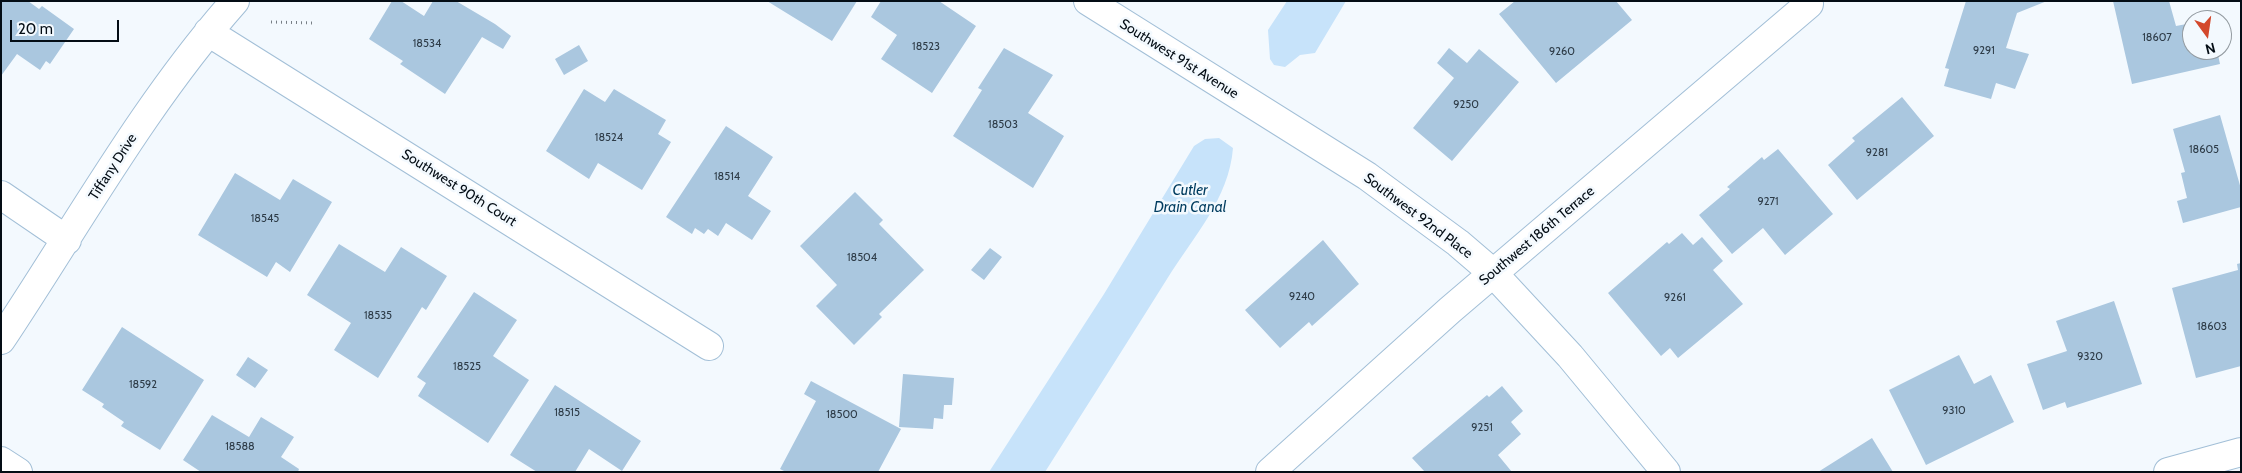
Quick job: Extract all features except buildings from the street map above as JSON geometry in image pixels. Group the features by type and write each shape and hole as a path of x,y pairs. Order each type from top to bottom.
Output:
{"street":[{"name":"Tiffany Drive","path":"1,340 156,102 208,32 235,1"},
{"name":"Southwest 91st Avenue","path":"1088,1 1245,101"},
{"name":"Southwest 186th Terrace","path":"1270,472 1493,273 1809,4"},
{"name":"Southwest 90th Court","path":"208,32 709,346"},
{"name":"Southwest 92nd Place","path":"1245,101 1382,187 1452,238 1493,273 1570,356 1666,472"},
{"path":"1,195 67,240"},
{"path":"2168,472 2241,452"},
{"path":"1,461 18,472"}],"path":[{"path":"271,22 313,23"}],"water":[{"path":"1287,1 1346,1 1315,53 1300,55 1285,67 1274,65 1270,59 1268,30"},
{"name":"Cutler Drain Canal","path":"1219,138 1233,148 1225,184 1217,201 1045,472 989,472 1104,294 1194,146 1205,139"}]}
